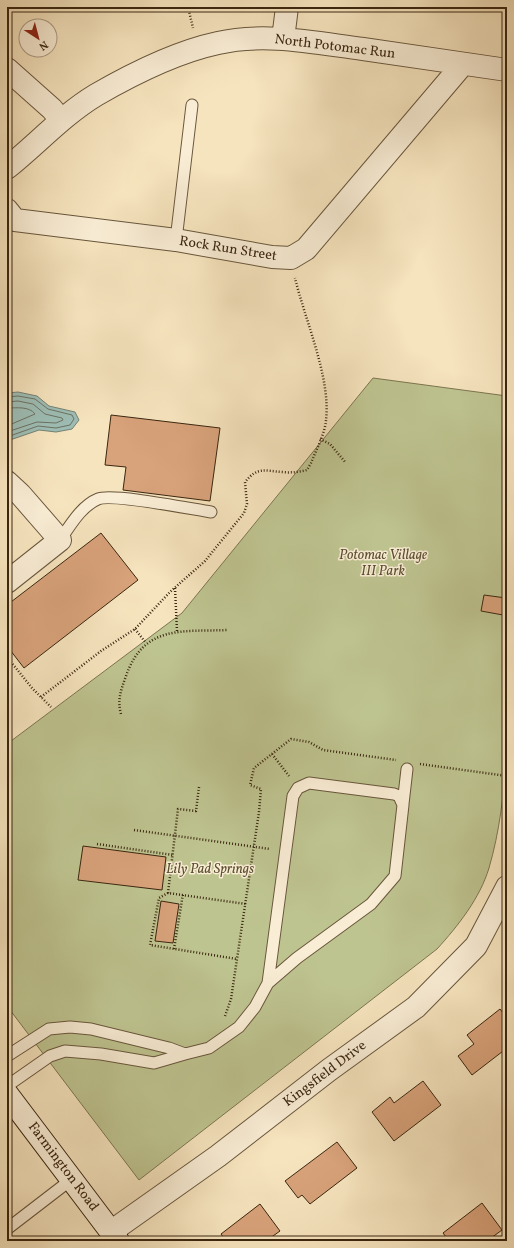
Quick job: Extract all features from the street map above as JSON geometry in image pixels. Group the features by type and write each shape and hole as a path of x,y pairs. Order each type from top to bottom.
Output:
{"street":[{"path":"283,39 287,7"},
{"name":"North Potomac Run","path":"7,168 61,120 95,96 144,69 197,48 241,39 283,39 507,70"},
{"name":"Rock Run Street","path":"7,210 15,220 176,240 272,257 291,258 299,255 306,249 463,64"},
{"path":"7,69 52,109 61,120"},
{"path":"7,482 20,494 60,540 7,582"},
{"name":"Kingsfield Drive","path":"115,1236 329,1070 416,1007 476,946 507,887"},
{"name":"Farmington Road","path":"7,1094 115,1236"}],"lane":[{"path":"176,240 192,105"},
{"path":"60,540 82,511 98,499 115,498 211,512"},
{"path":"268,983 297,958 372,904 395,876 407,764"},
{"path":"7,1086 50,1056 65,1051 115,1056 154,1063 209,1048 239,1027 255,1007 268,983 293,796 298,788 309,783 394,794 399,796 403,805"},
{"path":"7,1056 49,1029 70,1027 91,1029 118,1037 169,1048 185,1054"},
{"path":"115,1056 118,1037"},
{"path":"7,1229 72,1179"}],"path":[{"path":"41,697 101,651 135,628 175,587 205,561 244,513 247,504 245,482 250,476 258,471 268,469 293,473 307,470 326,421 324,384 291,258"},
{"path":"320,438 330,444 346,462"},
{"path":"175,587 176,631"},
{"path":"135,628 146,643"},
{"path":"122,714 118,704 120,692 130,664 146,643 176,631 228,630"},
{"path":"7,657 32,688 51,707"},
{"path":"221,1020 226,1016 231,999 246,904 261,789 250,785 254,768 291,740 309,742 323,750 407,764 507,776"},
{"path":"272,754 298,788"},
{"path":"168,893 176,836 178,809 196,811 199,787"},
{"path":"134,830 286,851"},
{"path":"96,844 173,855"},
{"path":"237,958 150,945 159,898 168,893 246,904"},
{"path":"174,949 183,894"}],"green space":[{"name":"Lily Pad Springs","path":"373,378 507,396 506,757 501,813 489,868 480,890 468,911 437,949 139,1180 7,1006 7,744 182,613"}],"water":[{"path":"18,392 37,396 49,406 75,412 79,420 72,429 56,432 39,430 7,441 7,393"}],"building":[{"path":"111,415 220,428 210,501 123,490 126,467 105,465"},
{"path":"101,533 138,580 24,668 7,646 7,605"},
{"path":"484,595 506,598 503,615 481,611"},
{"path":"83,846 166,857 162,890 78,880"},
{"path":"161,901 179,904 173,943 155,941"},
{"path":"500,1009 507,1018 507,1048 472,1075 458,1056 474,1044 467,1035"},
{"path":"423,1081 441,1105 394,1141 372,1112 390,1097 394,1103"},
{"path":"337,1142 357,1168 310,1204 302,1195 298,1198 285,1181"},
{"path":"482,1203 502,1230 487,1241 449,1241 443,1233"},
{"path":"260,1204 280,1231 266,1241 226,1241 221,1234"}],"park label":[{"name":"Potomac Village III Park","path":"383,564"}]}
